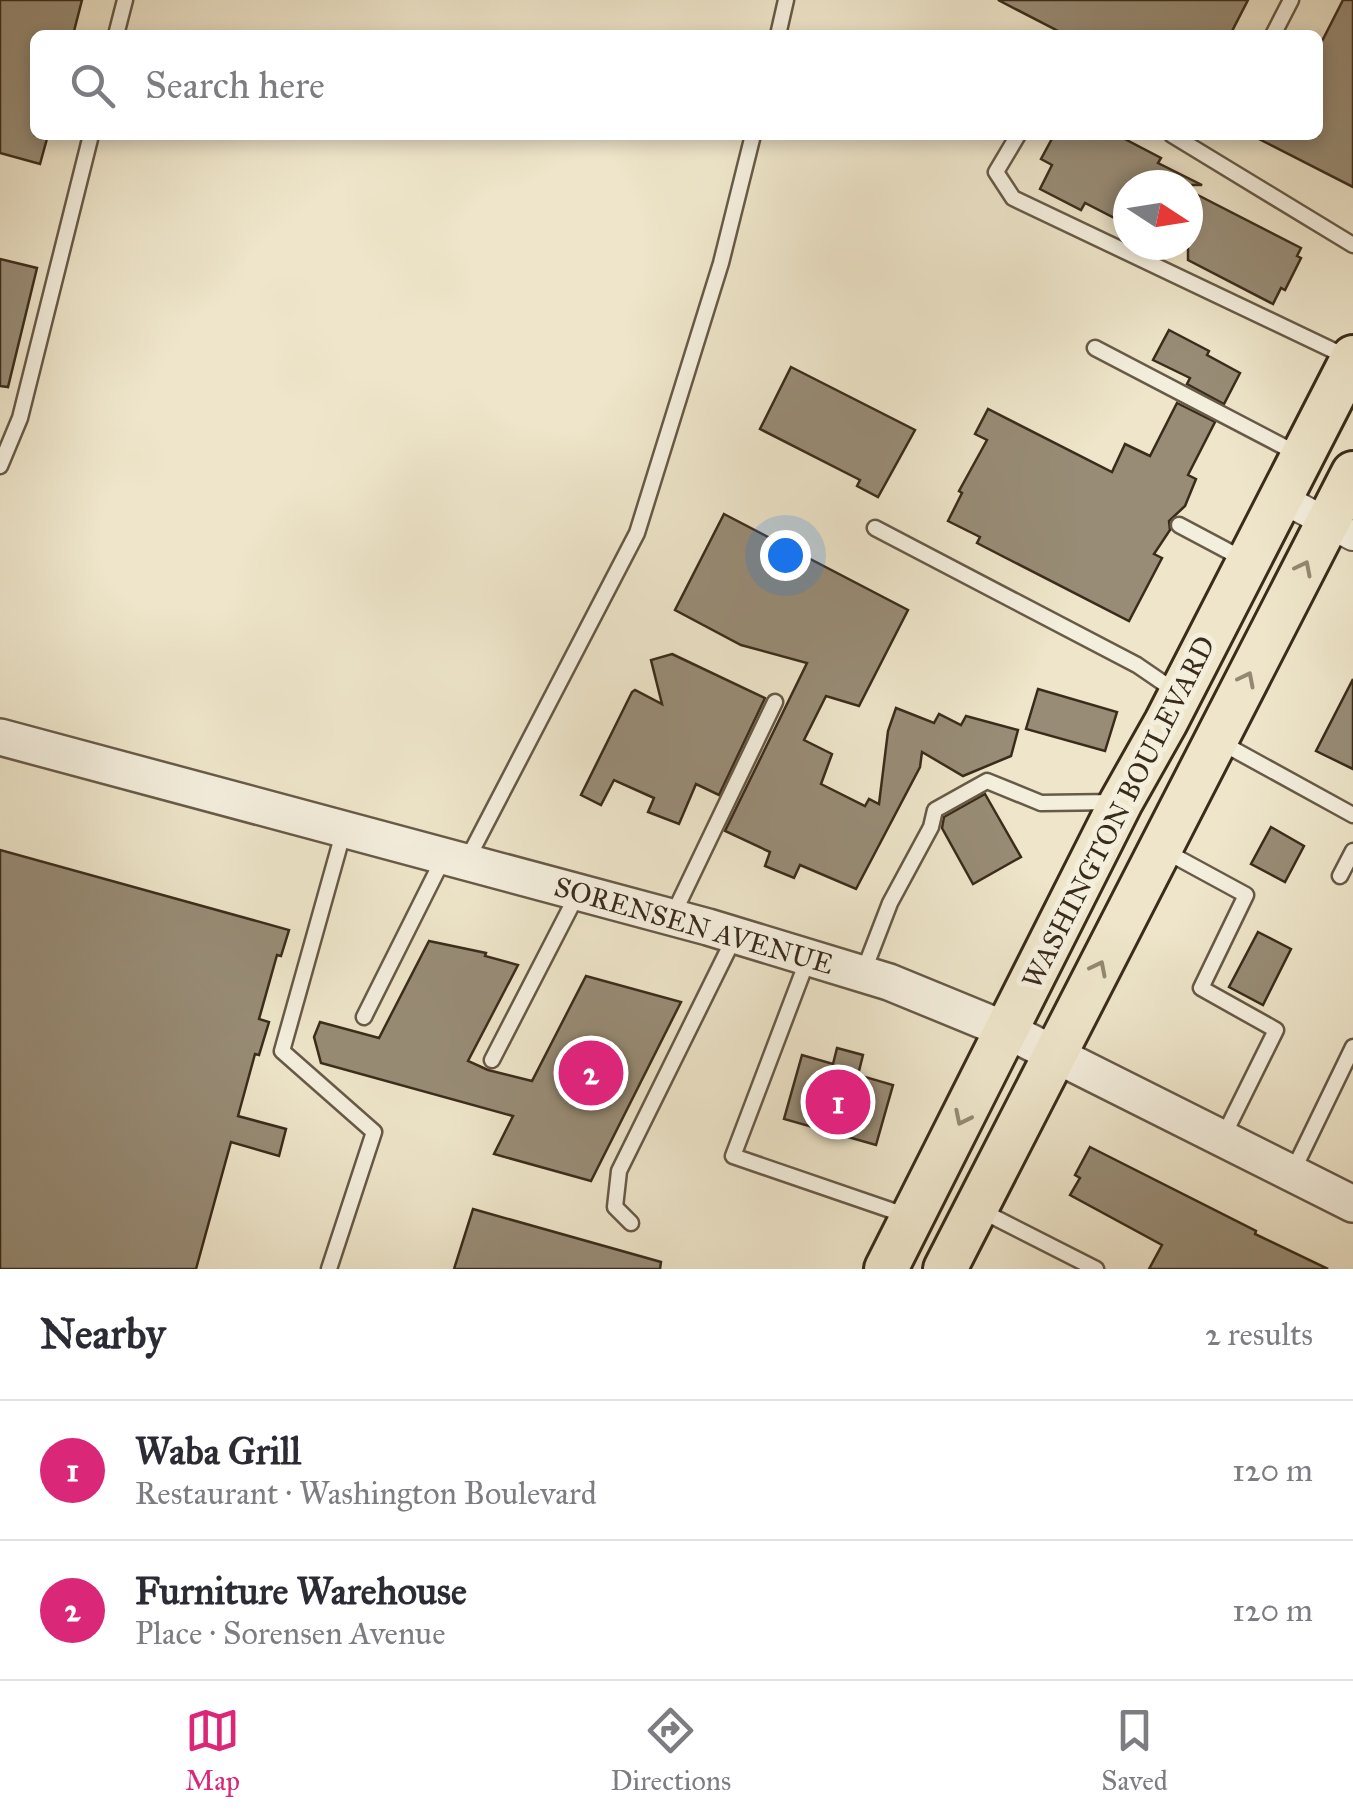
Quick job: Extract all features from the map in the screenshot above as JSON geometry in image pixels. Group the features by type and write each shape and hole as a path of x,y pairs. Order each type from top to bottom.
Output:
{"main road":[{"name":"WASHINGTON BOULEVARD","path":"886,1269 1121,802 1352,358"},
{"name":"WASHINGTON BOULEVARD","path":"945,1269 1216,740 1340,529 1353,474"}],"street":[{"path":"1281,498 1340,529"},
{"name":"SORENSEN AVENUE","path":"0,737 672,917 863,973 1006,1030 1353,1204"}],"lane":[{"path":"117,30 125,0"},
{"path":"779,30 786,0"},
{"path":"1275,30 1292,0"},
{"path":"0,466 20,418 90,140"},
{"path":"364,1017 637,532 722,263 752,140"},
{"path":"1015,140 996,172 1013,198 1352,358"},
{"path":"1180,140 1353,244"},
{"path":"1095,348 1302,456"},
{"path":"1179,525 1248,562"},
{"path":"876,528 1136,665 1180,694"},
{"path":"672,917 775,702"},
{"path":"1216,740 1353,815"},
{"path":"863,973 890,903 935,810 987,781 1040,802 1121,802"},
{"path":"329,1269 374,1132 282,1051 344,829"},
{"path":"1160,848 1246,895 1201,988 1276,1030 1222,1139"},
{"path":"1340,876 1353,852"},
{"path":"492,1060 578,892"},
{"path":"631,1224 615,1207 619,1171 735,935"},
{"path":"810,956 733,1156 912,1217"},
{"path":"1291,1174 1353,1047"},
{"path":"977,1209 1096,1269"}],"building":[{"path":"0,0 82,0 74,30 30,30 30,140 47,140 40,164 0,153"},
{"path":"998,0 1248,0 1233,30 1056,30"},
{"path":"1343,0 1353,0 1353,187 1261,140 1323,140 1323,39"},
{"path":"1051,140 1127,140 1161,158 1158,163 1172,170 1113,170 1113,217 1085,203 1081,210 1040,189 1052,165 1041,159"},
{"path":"1203,198 1301,248 1297,256 1301,258 1285,290 1281,288 1273,304 1188,260 1203,260"},
{"path":"0,259 37,268 8,387 0,386"},
{"path":"1169,330 1240,373 1224,404 1187,384 1190,378 1153,360"},
{"path":"791,367 915,430 878,497 857,486 860,480 760,429"},
{"path":"1177,403 1215,422 1188,475 1196,479 1185,506 1169,521 1170,530 1154,554 1162,558 1129,621 977,543 980,537 948,521 962,493 959,491 987,440 975,434 988,409 1112,472 1125,444 1150,456"},
{"path":"724,514 908,610 859,706 826,696 804,740 832,754 821,784 865,806 869,799 879,804 888,731 896,708 934,723 939,714 961,725 966,716 1018,730 1011,756 963,776 922,752 920,767 856,889 800,865 794,878 765,866 770,852 725,831 807,663 741,645 675,610"},
{"path":"672,654 765,698 719,795 696,784 679,824 648,812 654,798 614,780 601,805 581,795 632,692 662,704 651,660"},
{"path":"1353,679 1353,769 1316,751"},
{"path":"1038,689 1117,712 1105,751 1026,729"},
{"path":"985,794 1021,857 973,884 942,828 944,817"},
{"path":"1271,827 1304,846 1285,882 1251,864"},
{"path":"0,850 289,930 281,956 277,955 259,1019 269,1022 259,1055 255,1054 238,1116 286,1129 279,1156 231,1142 196,1269 0,1269"},
{"path":"1258,932 1291,949 1263,1005 1229,987"},
{"path":"429,941 486,953 485,956 518,965 468,1061 532,1081 586,976 681,1002 591,1181 494,1154 513,1116 321,1063 314,1037 320,1022 379,1038"},
{"path":"837,1048 863,1055 858,1075 893,1085 876,1145 784,1119 802,1055 833,1064"},
{"path":"1090,1147 1328,1269 1149,1269 1162,1245 1070,1195 1080,1178 1075,1175"},
{"path":"473,1209 661,1262 660,1269 454,1269"}],"place":[{"name":"Furniture Warehouse","path":"591,1073"},
{"name":"Waba Grill","path":"838,1102"}]}
